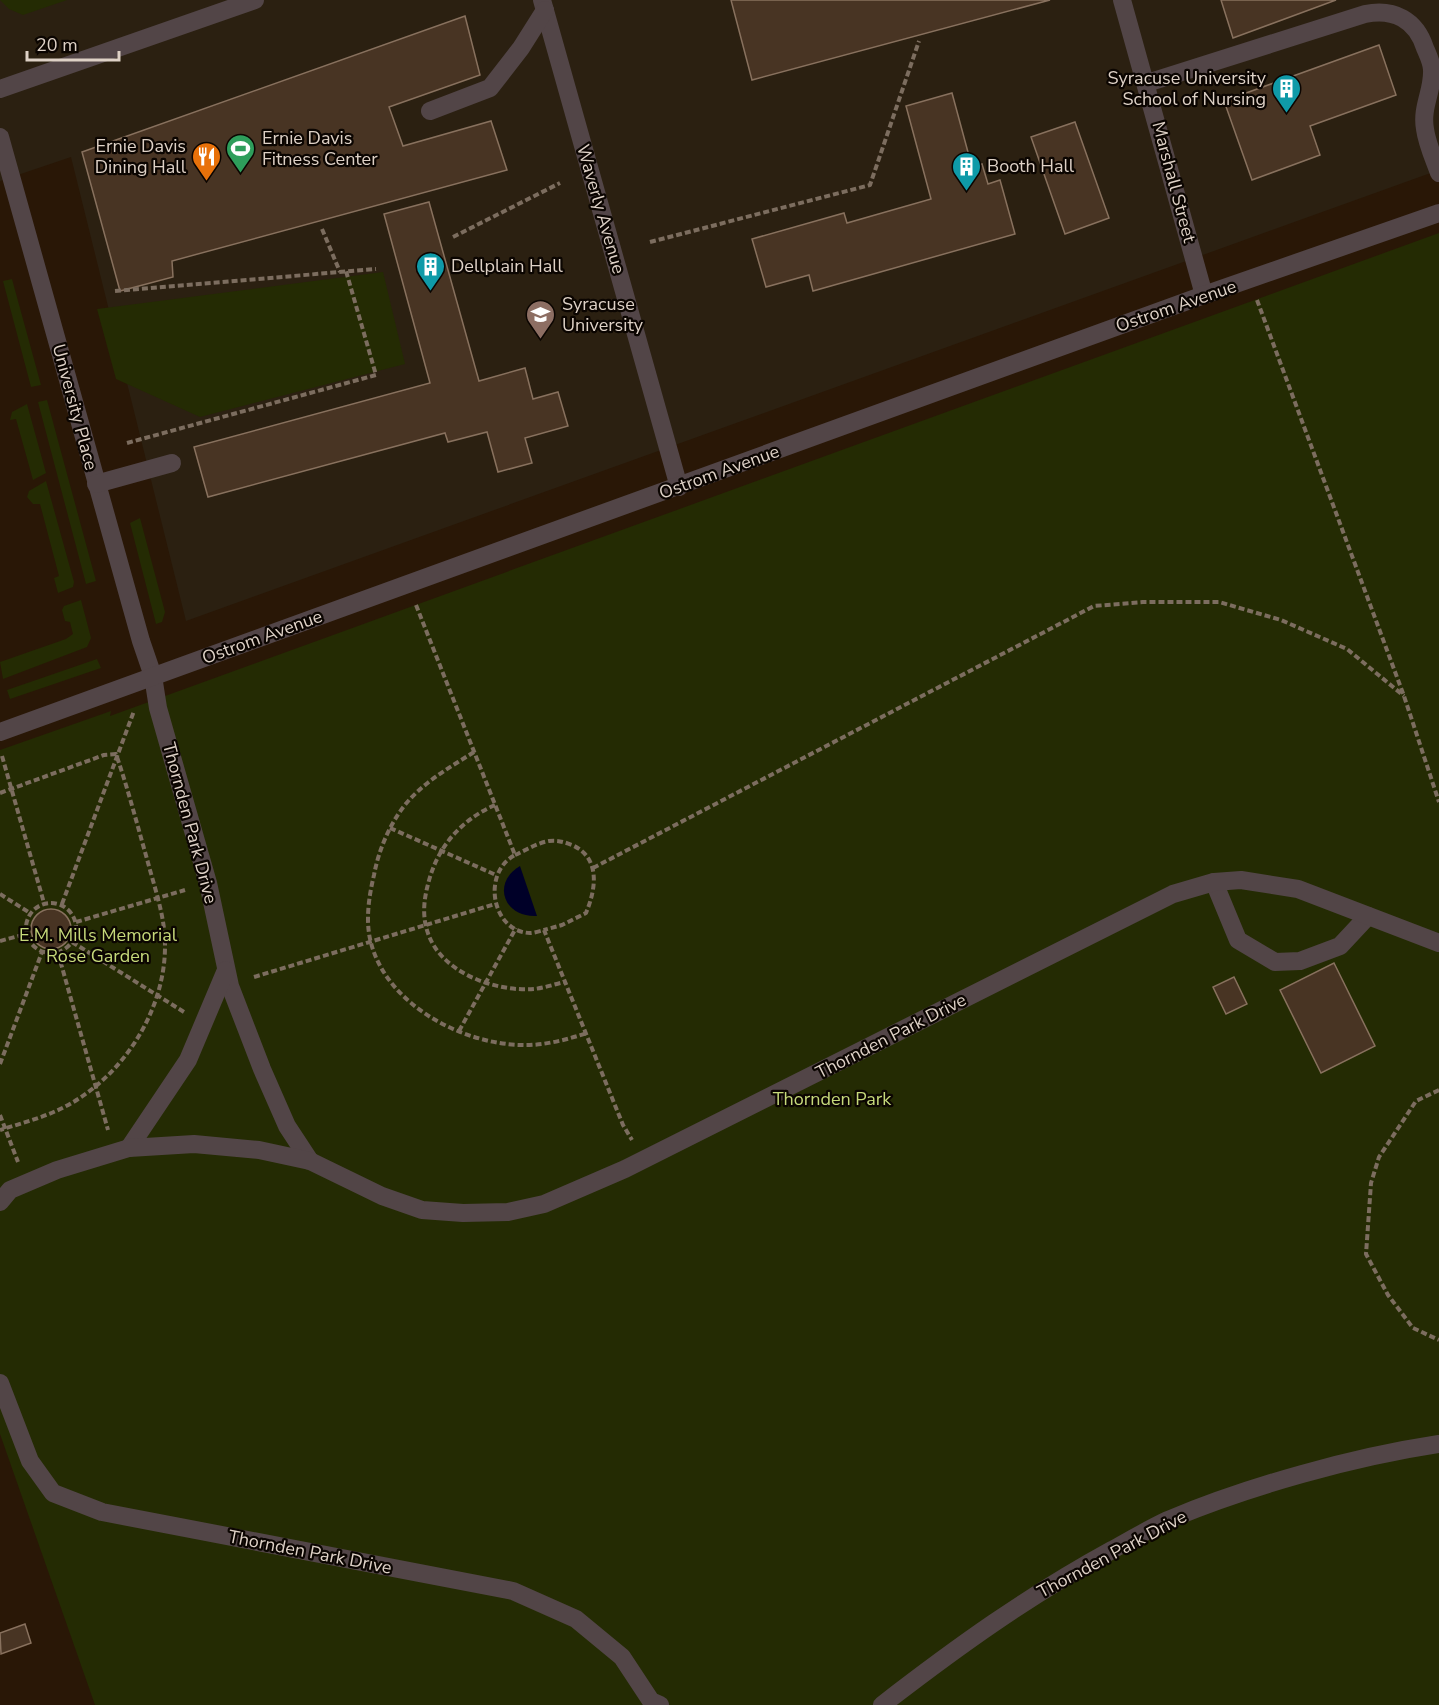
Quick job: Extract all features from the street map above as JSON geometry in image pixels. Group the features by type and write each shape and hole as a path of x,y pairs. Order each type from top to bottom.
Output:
{"street":[{"path":"0,89 255,0"},
{"name":"Marshall Street","path":"1122,0 1204,294"},
{"path":"430,111 490,88 521,48 544,5"},
{"name":"Waverly Avenue","path":"544,5 679,487"},
{"path":"1147,83 1365,14 1379,11 1401,16 1415,26 1422,38 1432,68 1430,89 1424,106 1425,129 1439,173"},
{"name":"University Place","path":"0,137 96,484 153,676"},
{"name":"Ostrom Avenue","path":"0,732 679,487 1204,294 1439,213"},
{"path":"96,484 172,463"},
{"name":"Thornden Park Drive","path":"153,676 158,708 208,883 226,970 262,1069 287,1126 310,1161"},
{"name":"Thornden Park Drive","path":"0,1202 10,1190 122,1149 194,1144 259,1150 310,1161 382,1196 422,1210 508,1212 544,1204 642,1161 1173,894 1214,882 1241,880 1298,890 1439,943"},
{"path":"1214,882 1238,939 1275,962 1300,961 1340,946 1368,916"},
{"path":"122,1149 188,1060 226,970"},
{"name":"Thornden Park Drive","path":"0,1383 30,1461 53,1493 102,1512 513,1591 576,1619 621,1657 654,1704"},
{"name":"Thornden Park Drive","path":"882,1705 961,1644 1049,1584 1166,1521 1245,1492 1396,1451 1439,1444"}],"path":[{"path":"650,243 870,185 919,41"},
{"path":"453,237 560,183"},
{"path":"321,229 340,272"},
{"path":"115,291 376,269"},
{"path":"127,442 376,375 346,271"},
{"path":"1256,299 1404,696 1439,801"},
{"path":"408,585 515,855"},
{"path":"593,868 1094,606 1143,602 1219,602 1281,620 1347,649 1404,696"},
{"path":"62,904 129,720 153,676"},
{"path":"0,750 44,903"},
{"path":"474,752 430,780 410,799 390,828 376,862 369,898 370,942 378,964 395,988 420,1009 459,1031 492,1041 519,1045 549,1043 587,1033"},
{"path":"0,793 104,756 116,754"},
{"path":"2,1130 58,1110 95,1086 118,1065 140,1035 158,996 165,944 158,898 116,754"},
{"path":"495,805 470,819 440,850 424,896 425,925 435,946 448,960 464,972 486,983 502,988 535,989 565,982"},
{"path":"390,828 496,875"},
{"path":"561,841 585,854 593,868 595,886 586,913 562,925 544,930 530,933 516,928 503,917 495,904 493,888 496,875 508,859 515,855 548,842 561,841"},
{"path":"76,922 208,883"},
{"path":"0,894 30,913"},
{"path":"44,903 62,904 76,922 72,942 58,953 42,952 36,949 26,934 26,921 30,913 44,903"},
{"path":"253,977 495,904"},
{"path":"459,1031 516,928"},
{"path":"544,930 623,1125 635,1144"},
{"path":"0,941 26,934"},
{"path":"72,942 203,1023"},
{"path":"0,1064 42,952"},
{"path":"58,953 95,1086 122,1149"},
{"path":"1439,1090 1416,1101 1379,1157 1371,1182 1366,1254 1388,1295 1413,1328 1439,1340"},
{"path":"0,1114 2,1130 26,1184"}],"shaded area":[{"name":"Syracuse University","path":"0,0 1439,0 1439,170 186,621 71,157 0,181"}],"green space":[{"path":"0,0 67,0 23,15 9,9"},
{"name":"Thornden Park","path":"1439,233 1439,1705 95,1705 0,1434 0,750 111,711 110,716"},
{"path":"383,272 405,364 200,417 116,379 97,309"},
{"path":"12,279 41,385 31,387 3,281"},
{"path":"47,400 96,581 86,584 38,402"},
{"path":"27,404 46,473 33,480 16,419 10,420 12,412"},
{"path":"46,481 74,582 73,587 58,593 54,578 59,576 40,504 33,504 27,497 29,491"},
{"path":"140,518 165,612 162,622 156,624 130,523"},
{"path":"81,600 91,638 87,647 3,679 0,662 66,639 73,634 70,622 65,621 62,610 64,606"},
{"path":"97,659 101,668 10,699 7,690"}],"water":[{"path":"520,866 537,916 516,911 509,906 505,898 506,881 511,873"}],"building":[{"path":"731,0 1050,0 752,80"},
{"path":"1221,0 1336,0 1233,38"},
{"path":"465,16 480,75 389,107 403,146 491,121 507,170 172,261 173,277 120,291 82,152"},
{"name":"Syracuse University School of Nursing","path":"1379,45 1396,95 1310,126 1320,155 1252,180 1224,101"},
{"name":"Booth Hall","path":"952,93 972,167 982,164 988,184 1000,180 1015,234 813,291 809,275 766,287 752,239 844,213 847,223 931,199 906,106"},
{"path":"1075,122 1109,218 1065,234 1031,137"},
{"name":"Dellplain Hall","path":"429,202 479,381 525,368 533,399 558,392 568,426 525,438 532,463 498,472 487,432 448,442 445,433 208,497 194,447 430,383 384,214"},
{"path":"51,909 65,915 71,929 65,943 51,949 37,943 31,929 37,915"},
{"path":"1334,963 1375,1046 1321,1073 1280,990"},
{"path":"1234,977 1247,1004 1226,1014 1213,987"},
{"path":"25,1624 31,1643 1,1654 0,1633"}],"place":[{"name":"Syracuse University School of Nursing","path":"1287,114"},
{"name":"Ernie Davis Fitness Center","path":"241,174"},
{"name":"Ernie Davis Dining Hall","path":"207,182"},
{"name":"Booth Hall","path":"966,192"},
{"name":"Dellplain Hall","path":"430,292"},
{"name":"Syracuse University","path":"541,340"}],"park label":[{"name":"E.M. Mills Memorial Rose Garden","path":"98,945"}]}
